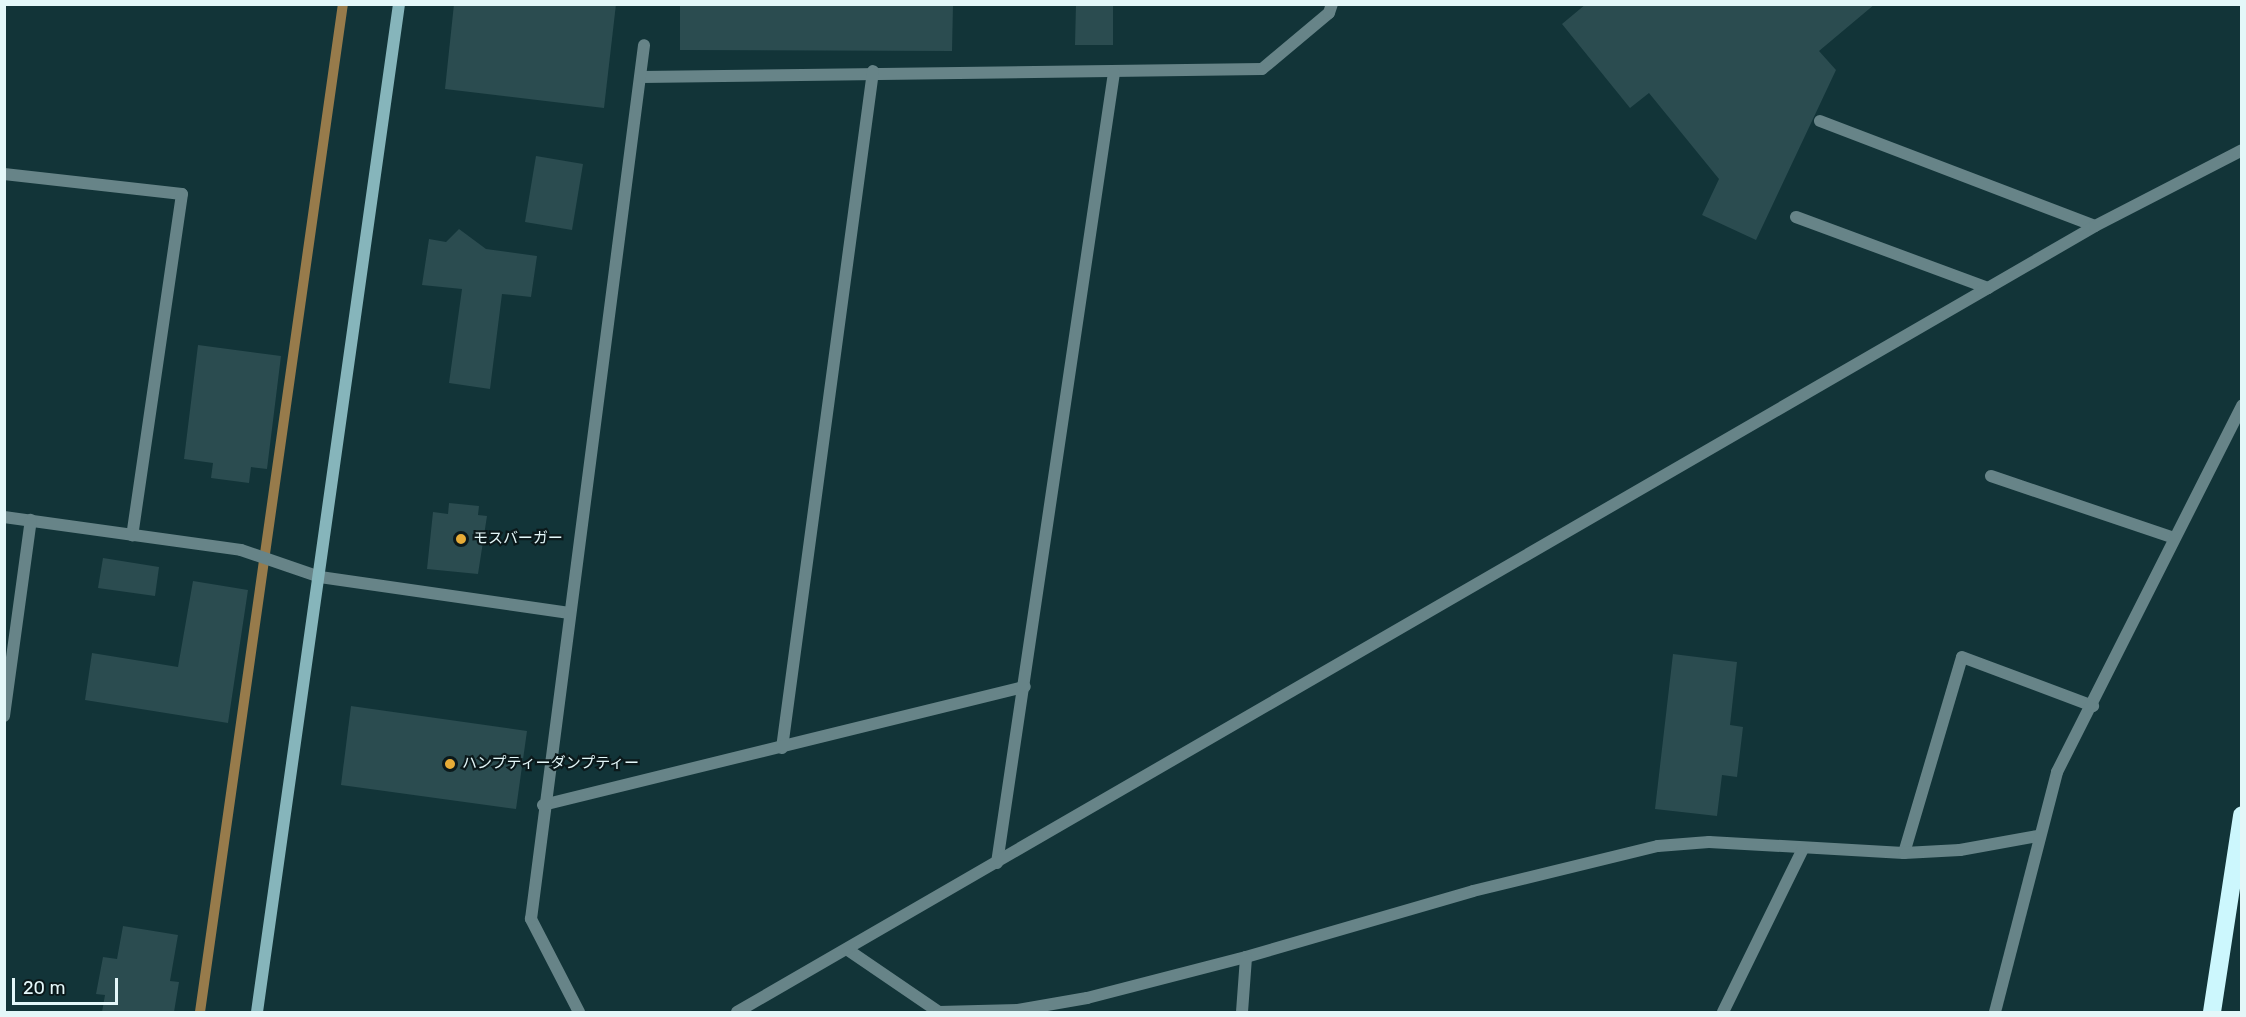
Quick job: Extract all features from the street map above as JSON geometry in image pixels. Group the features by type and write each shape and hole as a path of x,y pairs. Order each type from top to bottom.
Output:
{"highway":[{"path":"2212,1012 2241,815"}],"street":[{"path":"257,1012 399,4"},
{"path":"641,77 873,71 1114,73 1262,69 1329,13 1332,4"},
{"path":"579,1012 531,919 543,805 644,45"},
{"path":"782,748 873,71"},
{"path":"997,863 1025,687 1114,73"},
{"path":"1820,121 2096,226"},
{"path":"737,1012 848,950 2096,226 2241,150"},
{"path":"4,174 182,194 132,535"},
{"path":"1796,217 1988,288"},
{"path":"1995,1012 2037,836 2057,772 2093,706 2171,537 2241,405"},
{"path":"1991,476 2171,537"},
{"path":"4,517 241,550 274,559 320,577 569,613"},
{"path":"4,716 31,520"},
{"path":"1904,853 1962,657 2093,706"},
{"path":"543,805 1025,687"},
{"path":"848,950 938,1012 1017,1011 1087,998 1246,957 1473,891 1658,846 1709,842 1904,853 2037,836"},
{"path":"1723,1012 1803,849"},
{"path":"1242,1012 1246,957"}],"building":[{"path":"454,4 616,4 604,108 445,89"},
{"path":"680,4 953,4 952,51 680,50"},
{"path":"1076,4 1113,4 1113,45 1075,45"},
{"path":"1586,4 1875,4 1819,51 1836,70 1756,240 1702,215 1719,179 1649,93 1630,108 1562,24"},
{"path":"536,156 583,164 572,230 525,222"},
{"path":"459,229 486,249 537,256 531,297 502,294 490,389 449,383 462,289 422,285 429,239 446,242"},
{"path":"198,345 281,356 267,469 251,467 249,483 211,478 213,463 184,459"},
{"path":"449,503 479,506 478,515 487,516 478,574 427,569 433,512 448,514"},
{"path":"103,558 159,567 155,596 98,588"},
{"path":"193,581 248,590 228,723 85,700 92,653 178,667"},
{"path":"1673,654 1737,662 1730,725 1743,727 1737,777 1722,775 1717,816 1655,809"},
{"path":"351,706 527,731 516,809 341,785"},
{"path":"123,926 178,935 170,981 179,982 174,1012 102,1012 105,995 96,994 103,957 117,959"}],"waterway":[{"path":"200,1012 343,4"}],"place":[{"name":"モスバーガー","path":"461,539"},
{"name":"ハンプティーダンプティー","path":"450,764"}]}
